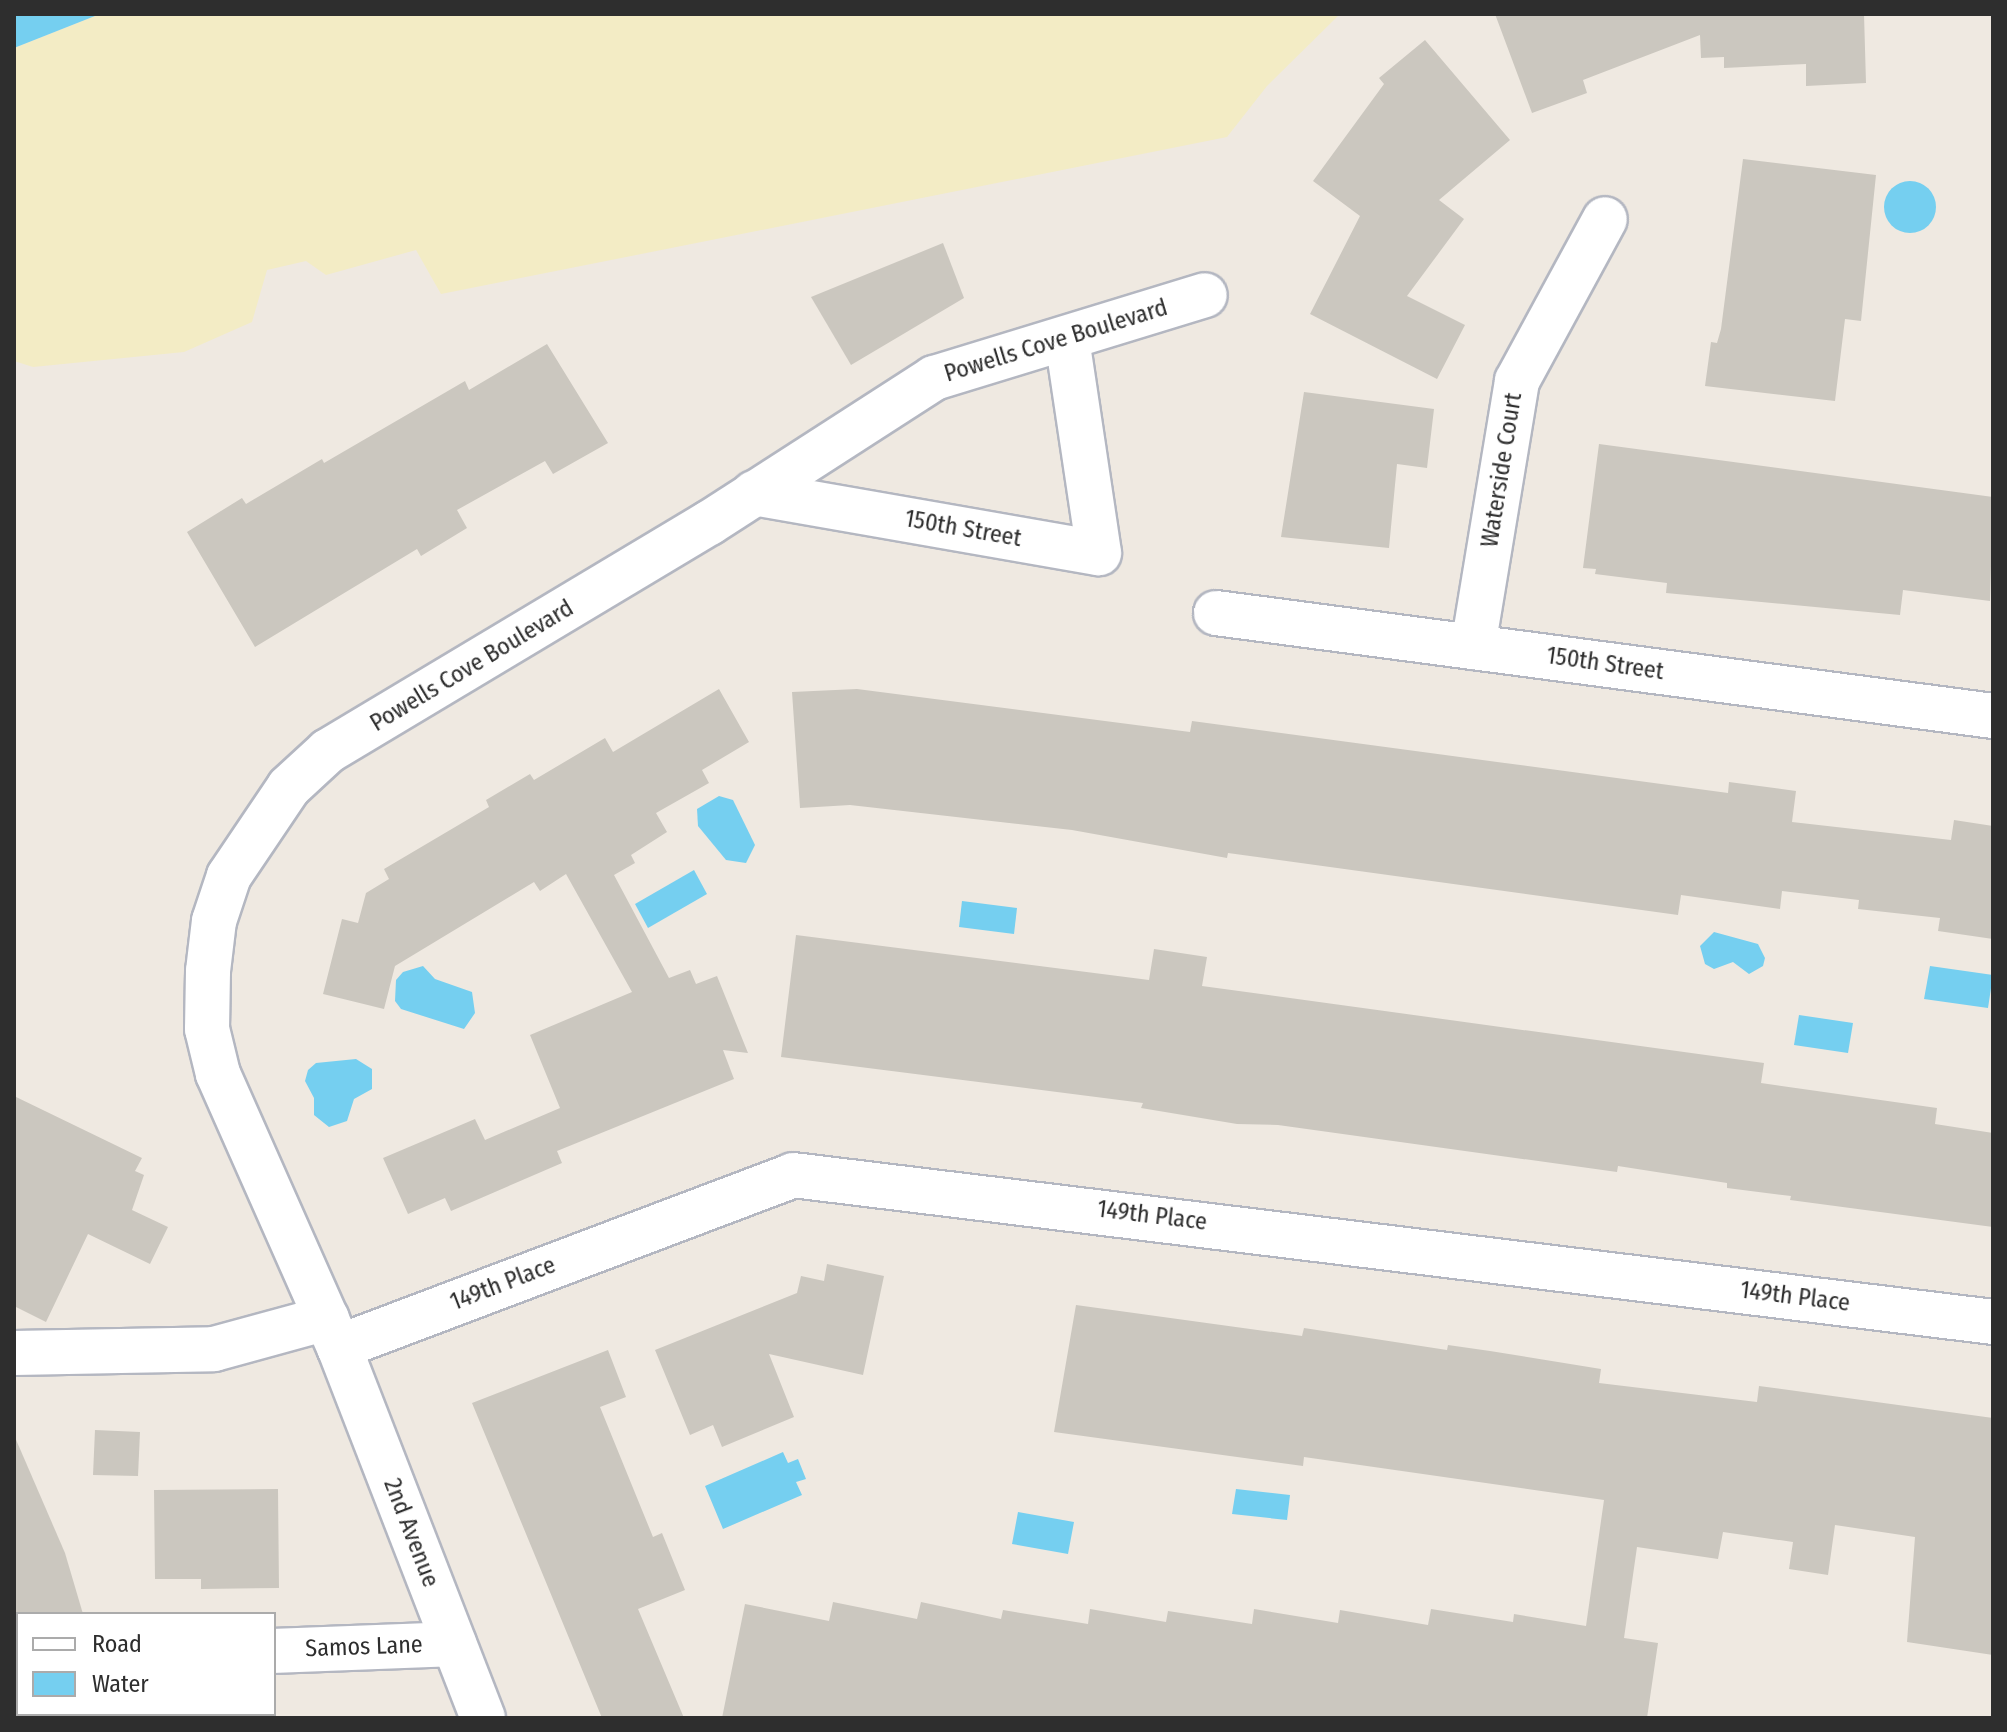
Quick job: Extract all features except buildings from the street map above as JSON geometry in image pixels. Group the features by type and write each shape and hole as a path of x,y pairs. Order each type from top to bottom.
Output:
{"street":[{"name":"Waterside Court","path":"1473,647 1517,381 1605,219"},
{"name":"Powells Cove Boulevard","path":"333,1333 218,1074 207,1029 214,921 229,876 289,787 328,751 754,493 934,378 1205,295"},
{"name":"150th Street","path":"754,493 1099,553 1067,338"},
{"name":"150th Street","path":"1216,613 1993,716"},
{"name":"149th Place","path":"14,1353 214,1349 333,1333 793,1175 1993,1322"},
{"name":"2nd Avenue","path":"333,1333 483,1718"},
{"name":"Samos Lane","path":"276,1651 454,1644"}],"sand":[{"path":"100,14 1340,14 1267,86 1227,137 441,294 416,250 326,275 306,261 267,270 252,322 184,352 33,367 14,361 14,48"}],"water":[{"path":"14,14 100,14 14,48"},
{"path":"1910,181 1928,189 1936,207 1928,225 1910,233 1892,225 1884,207 1892,189"},
{"path":"719,796 733,800 755,845 746,863 726,860 698,826 697,809"},
{"path":"694,870 707,894 648,928 635,904"},
{"path":"962,901 1017,908 1014,934 959,927"},
{"path":"1714,932 1758,944 1765,958 1763,966 1749,974 1733,962 1714,969 1705,964 1700,946"},
{"path":"423,966 435,979 472,992 475,1013 464,1029 401,1009 395,1001 396,980 403,972"},
{"path":"1930,966 1993,975 1988,1008 1924,999"},
{"path":"1799,1015 1853,1023 1848,1053 1794,1045"},
{"path":"356,1059 372,1069 372,1089 354,1099 347,1121 329,1127 314,1115 314,1098 305,1081 308,1070 316,1063"},
{"path":"783,1452 788,1463 798,1459 806,1479 796,1482 802,1495 723,1529 705,1486"},
{"path":"1236,1489 1290,1495 1287,1520 1232,1514"},
{"path":"1018,1512 1074,1522 1068,1554 1012,1544"}]}
